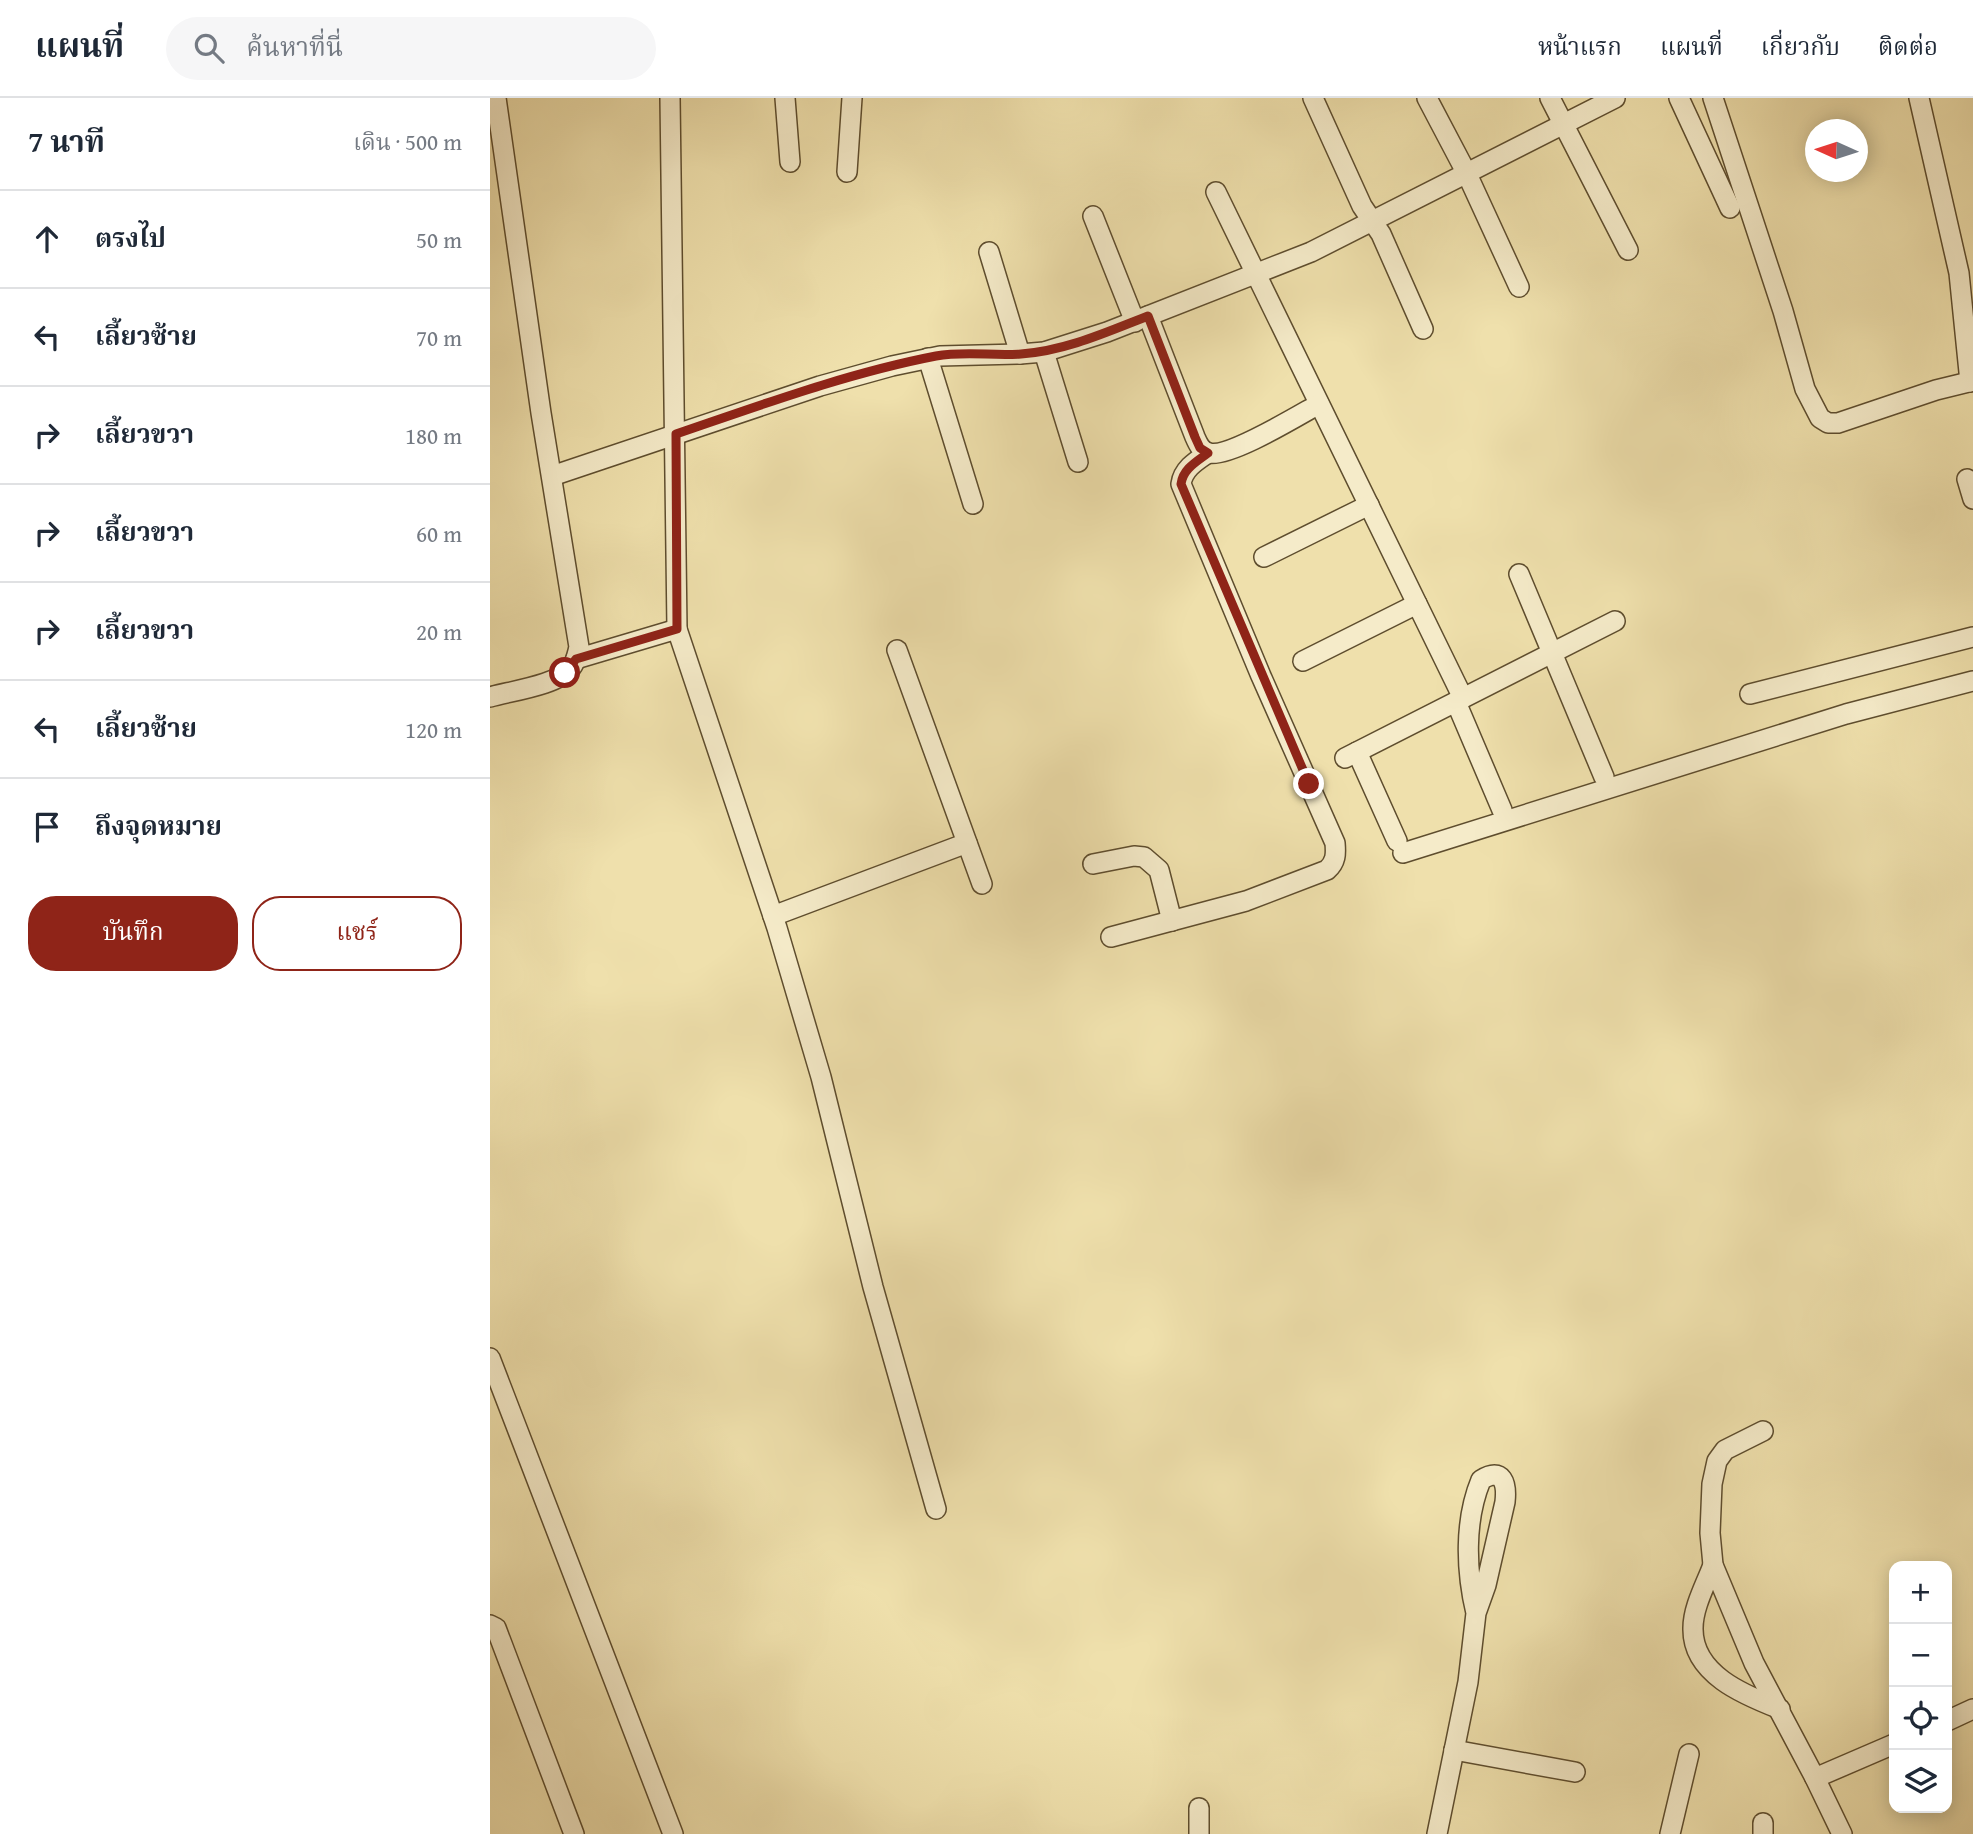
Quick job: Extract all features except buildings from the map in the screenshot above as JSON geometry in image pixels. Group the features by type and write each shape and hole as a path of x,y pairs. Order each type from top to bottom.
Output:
{"street":[{"path":"670,98 677,629 773,916 821,1077 873,1287 936,1509"},
{"path":"785,98 790,162"},
{"path":"847,172 852,98"},
{"path":"1313,98 1362,206 1381,234 1423,329"},
{"path":"1427,98 1467,174 1519,287"},
{"path":"1550,98 1628,250"},
{"path":"552,476 820,386 928,358 1044,352 1072,344 1311,252 1615,98"},
{"path":"1679,98 1730,208"},
{"path":"1713,98 1783,311 1805,389 1820,418 1828,423 1838,423 1971,381 1959,272 1919,98"},
{"path":"490,697 556,679 571,669 579,647 495,105"},
{"path":"1216,192 1417,604 1460,700 1502,810"},
{"path":"1093,216 1200,448 1208,453"},
{"path":"989,251 1020,354"},
{"path":"1044,352 1078,462"},
{"path":"928,358 973,504"},
{"path":"1111,937 1245,901 1327,870 1336,857 1335,843 1261,676 1181,484 1182,477 1190,466 1208,453 1229,451 1320,404"},
{"path":"1966,479 1973,499"},
{"path":"1264,557 1369,505"},
{"path":"1519,574 1604,777"},
{"path":"1303,661 1417,604"},
{"path":"1615,621 1351,755 1400,847 1846,715 1973,681"},
{"path":"576,659 677,629"},
{"path":"1750,694 1973,637"},
{"path":"897,650 982,884"},
{"path":"773,916 967,843"},
{"path":"1093,864 1134,856 1144,857 1159,870 1172,921"},
{"path":"490,1358 673,1834"},
{"path":"1763,1431 1726,1450 1717,1461 1712,1484 1710,1533 1713,1565 1754,1663 1842,1834"},
{"path":"1437,1834 1472,1657 1476,1613 1486,1585 1505,1502 1504,1480 1499,1476 1489,1475 1481,1480 1473,1508 1468,1562 1476,1613"},
{"path":"1713,1565 1698,1603 1693,1626 1695,1646 1704,1663 1727,1684 1744,1695 1780,1709"},
{"path":"490,1625 496,1628 574,1834"},
{"path":"1952,1719 1973,1709"},
{"path":"1815,1778 1889,1746"},
{"path":"1454,1750 1575,1772"},
{"path":"1670,1834 1689,1754"},
{"path":"1199,1808 1199,1834"}],"route":[{"path":"565,673 571,669 576,659 677,629 676,434 820,386 892,366 940,356 1044,352 1148,316 1195,437 1200,448 1208,453 1190,466 1182,477 1181,484 1309,784"}]}
